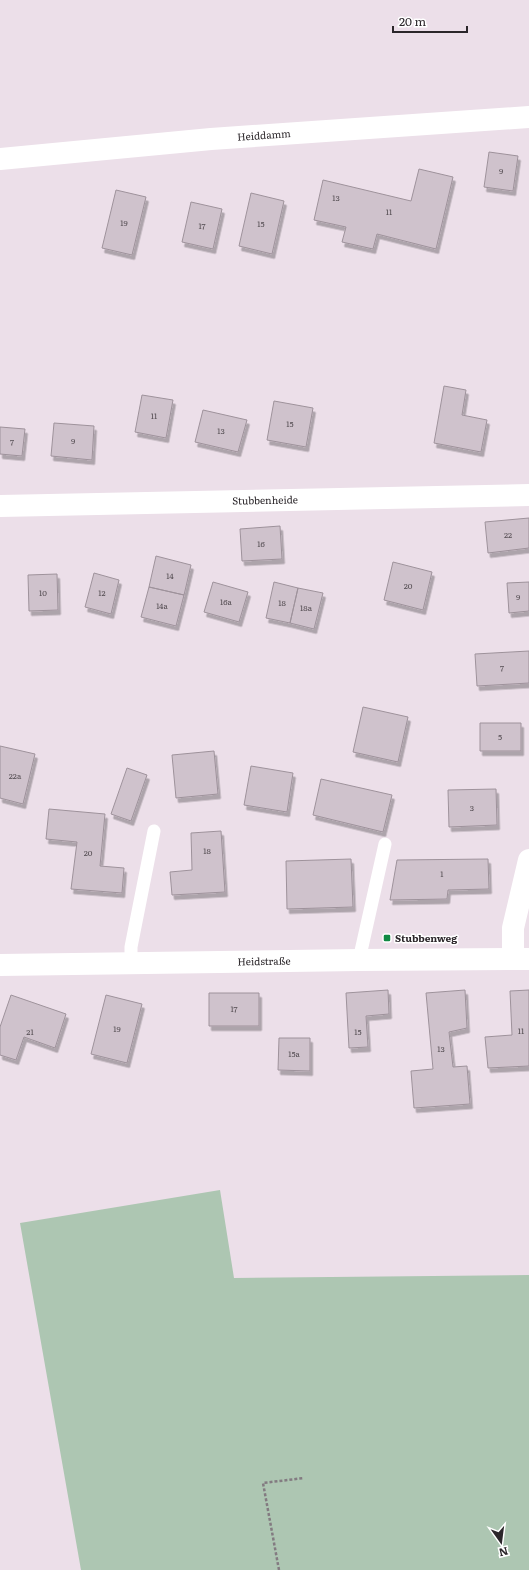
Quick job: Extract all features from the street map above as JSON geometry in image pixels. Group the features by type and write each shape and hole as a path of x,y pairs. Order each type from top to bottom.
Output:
{"street":[{"name":"Heiddamm","path":"0,159 210,139 529,118"},
{"name":"Stubbenheide","path":"0,506 529,495"},
{"path":"521,959 513,928 529,860"},
{"name":"Heidstraße","path":"0,965 521,959"}],"lane":[{"path":"131,963 131,947 154,832"},
{"path":"359,960 385,844"}],"path":[{"path":"279,1570 263,1483 304,1478"}],"green space":[{"path":"220,1190 234,1278 529,1275 529,1570 81,1570 20,1223"}],"building":[{"path":"489,152 518,156 513,191 484,187"},
{"path":"419,169 453,177 436,249 377,234 373,249 342,242 346,227 314,220 323,180 411,201"},
{"path":"116,190 146,197 132,255 102,248"},
{"path":"251,193 284,201 272,254 239,246"},
{"path":"191,202 222,209 213,249 182,242"},
{"path":"444,386 466,390 462,415 487,420 481,452 434,443"},
{"path":"142,395 173,400 166,438 135,432"},
{"path":"274,401 313,408 306,447 267,440"},
{"path":"203,410 247,420 238,452 195,442"},
{"path":"54,423 94,426 92,460 51,456"},
{"path":"0,427 25,429 22,456 0,454"},
{"path":"529,518 529,548 488,553 485,522"},
{"path":"280,526 282,559 242,561 240,529"},
{"path":"156,556 191,565 184,595 149,587"},
{"path":"393,562 432,572 423,610 384,600"},
{"path":"94,573 119,580 111,614 85,607"},
{"path":"57,574 58,610 29,611 28,575"},
{"path":"213,582 248,592 239,622 204,612"},
{"path":"274,582 298,588 290,623 266,618"},
{"path":"529,582 529,611 509,613 507,583"},
{"path":"149,587 184,595 176,626 141,617"},
{"path":"298,588 323,593 314,629 290,623"},
{"path":"529,651 529,683 477,686 475,654"},
{"path":"363,707 408,717 398,762 353,752"},
{"path":"480,723 521,723 521,751 480,751"},
{"path":"0,746 35,754 23,804 0,798"},
{"path":"214,751 218,794 176,798 172,755"},
{"path":"251,766 293,773 287,812 244,805"},
{"path":"127,768 147,775 131,821 111,814"},
{"path":"321,779 392,795 383,832 313,815"},
{"path":"496,789 497,825 449,827 448,790"},
{"path":"49,809 105,814 100,866 124,868 122,893 71,889 77,842 46,839"},
{"path":"221,831 225,892 172,895 170,872 192,870 191,833"},
{"path":"351,859 353,907 287,909 286,861"},
{"path":"488,859 489,889 448,890 447,899 390,900 397,860"},
{"path":"388,990 389,1014 366,1016 368,1047 349,1048 346,993"},
{"path":"465,990 467,1028 449,1032 453,1067 467,1066 470,1104 414,1108 411,1071 433,1069 426,993"},
{"path":"529,990 529,1066 488,1068 485,1037 512,1035 510,991"},
{"path":"209,993 259,993 259,1026 209,1026"},
{"path":"11,995 66,1014 55,1048 24,1037 16,1060 0,1055 0,1027"},
{"path":"106,995 142,1004 127,1063 91,1054"},
{"path":"279,1038 310,1038 310,1071 278,1070"}],"place":[{"name":"Stubbenweg","path":"387,938"}]}
